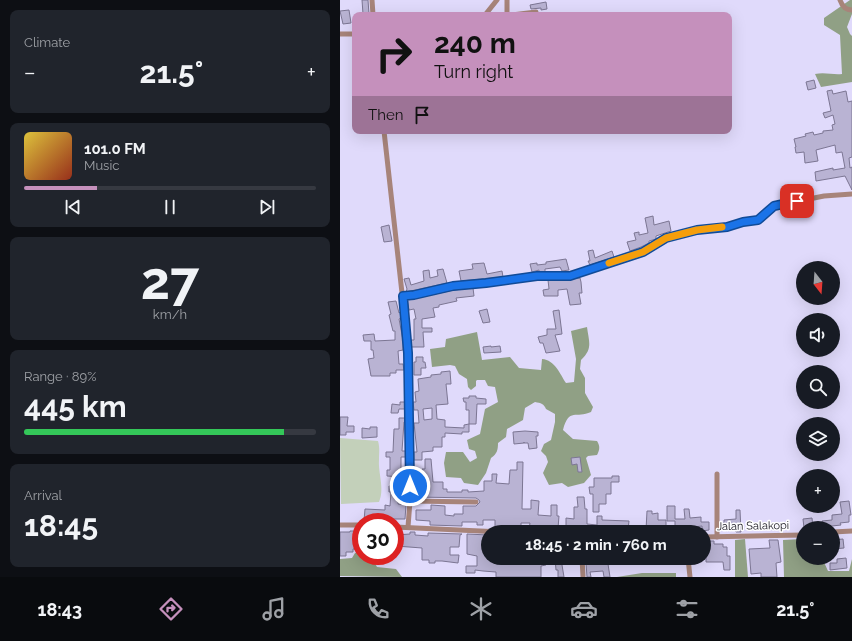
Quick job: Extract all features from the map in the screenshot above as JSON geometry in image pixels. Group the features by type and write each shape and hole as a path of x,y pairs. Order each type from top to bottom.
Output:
{"street":[{"path":"372,0 373,12"},
{"path":"487,12 497,0"},
{"path":"507,0 507,12"},
{"path":"840,0 843,6 849,10 852,10"},
{"path":"340,34 352,34"},
{"path":"384,134 408,353 410,501 408,527"},
{"path":"403,296 453,286 537,276 570,276 643,252 666,238 697,230 727,227 743,222 758,220 774,206 824,196 852,194"},
{"path":"717,474 717,537"},
{"path":"410,501 476,502"},
{"path":"340,524 352,525"},
{"path":"404,527 481,531"},
{"path":"840,532 852,531"},
{"name":"Jalan Salakopi","path":"711,537 796,535"},
{"path":"582,565 583,576"},
{"path":"689,565 690,577"}],"green space":[{"path":"852,0 852,14 847,27 852,36 852,82 821,87 815,74 842,74 840,35 824,25 824,18"},
{"path":"587,327 589,349 581,360 580,369 585,378 585,393 593,407 591,412 574,415 568,418 563,430 573,439 597,441 599,444 597,455 588,456 586,458 591,475 584,483 568,487 562,483 549,485 543,473 548,462 546,456 541,451 544,444 551,440 555,422 555,414 546,409 542,404 535,402 525,408 523,420 507,429 506,437 498,443 497,452 491,458 486,473 478,485 464,483 461,478 446,477 444,463 446,452 463,452 470,462 477,458 475,451 469,449 467,440 480,434 485,409 498,402 495,387 488,386 485,380 477,380 476,386 471,390 468,387 467,379 459,374 455,366 450,365 432,367 430,349 445,347 446,339 477,332 482,360 510,357 519,368 541,370 542,359 547,360 557,368 566,383 574,382 576,359 571,331"},
{"path":"340,438 378,441 381,486 381,497 379,502 341,504"},
{"path":"745,539 748,577 735,577 735,540"},
{"path":"796,539 796,565 825,565 828,571 849,571 852,559 852,577 784,577 783,540"},
{"path":"352,558 352,565 376,565 377,567 396,569 402,577 340,576 340,559"},
{"path":"642,573 676,573 676,577 617,577"}],"building":[{"path":"362,0 368,0 369,12 363,12"},
{"path":"546,2 547,9 531,9 530,5"},
{"path":"349,10 351,23 343,24 340,11"},
{"path":"814,80 816,88 808,90 806,82"},
{"path":"832,90 833,94 846,91 848,102 852,101 852,157 849,158 850,168 852,167 852,190 845,176 816,181 815,172 833,168 833,170 845,168 842,152 836,153 835,145 816,150 818,161 805,163 804,152 796,153 794,139 806,136 805,134 813,132 814,135 823,133 823,131 833,130 832,125 835,124 833,115 825,118 823,113 831,111 827,91"},
{"path":"653,216 654,225 669,221 671,231 656,236 656,239 630,251 627,242 636,240 634,233 639,232 639,235 648,233 645,218"},
{"path":"389,225 392,241 384,242 381,227"},
{"path":"593,250 595,258 612,251 614,257 590,265 588,261 590,261 588,251"},
{"path":"566,259 569,270 562,271 560,267 545,269 545,272 539,272 539,270 532,272 530,264 546,264 546,262"},
{"path":"484,263 487,274 502,271 503,277 461,281 459,271 473,269 472,264"},
{"path":"443,269 447,283 406,292 407,289 404,279 409,278 411,285 424,281 423,271 429,270 430,278 438,276 437,270"},
{"path":"580,278 581,282 582,293 579,293 581,304 570,305 567,289 558,290 558,296 544,296 543,290 549,289 548,280 570,280"},
{"path":"473,288 474,296 456,298 457,301 433,308 435,317 422,319 422,328 432,328 432,332 423,332 424,347 411,347 411,340 414,340 414,319 416,319 414,309 409,310 407,300 454,290"},
{"path":"396,301 399,313 400,312 401,318 399,319 403,340 403,350 398,351 399,364 403,364 404,370 396,370 396,373 390,373 390,376 371,376 368,359 374,358 373,350 371,350 371,341 364,341 363,335 374,334 375,341 395,340 395,331 393,331 389,315 391,314 388,302"},
{"path":"487,309 490,322 483,323 479,311"},
{"path":"559,310 562,334 555,335 560,351 546,353 543,343 540,343 538,337 547,335 547,329 556,329 553,311"},
{"path":"500,346 501,352 484,353 483,347"},
{"path":"416,357 423,357 423,362 425,362 426,368 421,368 421,375 414,375 414,362 416,362"},
{"path":"450,371 451,384 446,384 448,404 436,405 437,419 445,420 445,427 464,428 464,425 469,424 469,432 462,432 462,434 445,433 445,437 442,437 442,447 433,447 433,451 422,452 422,460 414,460 414,452 417,452 414,423 419,423 418,410 414,410 413,402 416,402 415,392 419,391 418,379 441,374 441,372","holes":["432,408 432,419 424,420 423,409"]},
{"path":"469,396 476,396 476,398 486,399 486,404 477,404 476,424 469,424 469,410 466,410 466,402 464,402 463,398 469,398"},
{"path":"400,402 405,402 405,409 399,409 398,413 391,413 392,404 400,405"},
{"path":"340,417 348,417 347,426 354,426 354,432 346,432 346,435 340,435"},
{"path":"399,418 406,418 406,422 404,422 402,451 406,451 406,457 401,457 401,470 404,470 404,477 387,476 387,470 390,470 390,457 386,457 386,452 393,452 394,429 399,429"},
{"path":"370,427 377,427 377,437 362,438 362,428 370,429"},
{"path":"513,432 538,432 538,436 536,436 537,448 529,449 528,443 514,444"},
{"path":"580,457 582,472 578,472 577,464 572,465 571,458"},
{"path":"425,459 431,459 433,482 443,482 443,489 447,489 447,492 462,492 462,490 468,490 468,492 484,491 484,481 492,481 492,474 497,474 496,483 509,484 510,470 517,470 517,462 523,462 522,509 531,509 531,500 539,501 538,515 551,516 551,505 557,505 557,516 559,516 558,525 530,525 530,523 521,523 521,525 495,525 495,520 483,520 483,525 477,525 477,522 462,522 462,526 430,525 430,521 416,520 416,510 431,510 431,505 445,506 445,515 454,516 454,514 463,514 463,506 476,506 480,502 476,498 414,497 414,494 418,494 418,482 422,482 422,469 425,469"},
{"path":"612,476 619,476 619,482 611,482 611,494 606,494 606,504 599,504 599,512 593,512 593,494 590,494 589,487 594,487 594,478 612,478"},
{"path":"389,486 399,487 398,504 406,505 405,519 404,513 365,513 365,509 385,510 385,505 390,506 391,492 389,492"},
{"path":"577,497 584,497 585,509 587,509 587,524 597,525 566,525 566,518 574,519 574,507 578,507"},
{"path":"849,501 851,515 849,515 849,522 840,523 840,521 822,521 832,520 832,515 842,514 840,502"},
{"path":"667,506 675,506 675,519 685,519 684,509 689,509 690,518 701,517 701,522 709,522 709,525 675,525 675,521 667,521"},
{"path":"736,510 740,510 741,532 736,532 736,529 724,529 724,520 736,519"},
{"path":"647,511 652,511 652,514 658,513 658,520 666,520 666,525 646,525"},
{"path":"597,516 602,516 602,520 629,521 629,525 597,525"},
{"path":"812,518 812,521 803,521 803,519"},
{"path":"352,531 352,552 346,552 346,556 340,556 340,532"},
{"path":"410,532 415,532 415,535 428,536 428,533 462,534 460,535 459,547 450,547 450,555 459,555 458,563 435,561 435,563 429,563 429,560 422,560 422,548 404,547 404,534 410,534"},
{"path":"467,534 481,535 481,565 546,565 541,566 541,577 496,577 496,572 475,570 475,573 466,573 466,566 477,566 477,556 467,554"},
{"path":"840,539 843,539 844,548 840,548"},
{"path":"769,540 778,540 781,562 776,563 777,577 761,577 761,573 751,574 749,549 770,548"},
{"path":"711,541 714,541 714,544 723,544 723,547 727,547 727,556 730,556 730,570 724,570 723,562 711,562"},
{"path":"846,558 847,568 830,570 830,565 840,565 840,559"},
{"path":"556,565 562,565 564,577 558,577 558,570 556,570"},
{"path":"586,565 608,565 610,577 604,577 603,571 590,572 591,577 587,577"}],"slow traffic":[{"path":"609,263 643,252 666,238 701,229 722,227"}],"route":[{"path":"410,486 408,353 403,296 453,286 547,275 570,276 643,252 666,238 701,229 727,227 743,222 758,220 761,219 765,212 774,206 797,201"}]}
